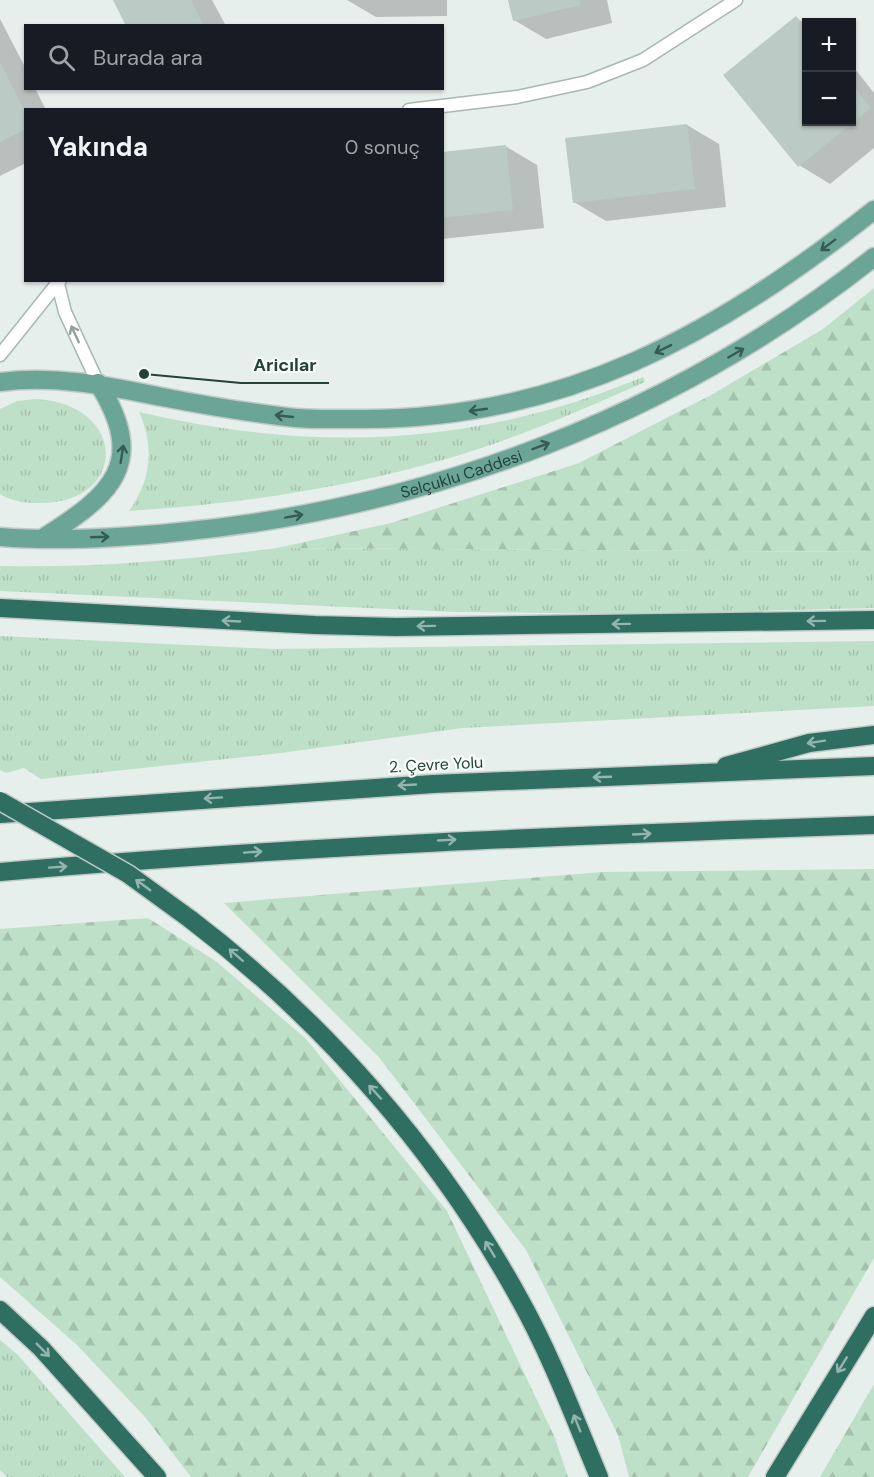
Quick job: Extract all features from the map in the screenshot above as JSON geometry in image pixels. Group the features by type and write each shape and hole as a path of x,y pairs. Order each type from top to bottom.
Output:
{"highway":[{"path":"0,608 315,625 396,627 874,620"},
{"path":"702,773 808,743 874,735"},
{"name":"2. Çevre Yolu","path":"0,814 421,784 874,766"},
{"path":"0,801 128,874 232,951 310,1022 381,1098 437,1169 519,1298 547,1352 599,1477"},
{"path":"0,872 292,849 433,841 874,825"},
{"path":"0,1310 57,1365 157,1477"},
{"path":"775,1477 874,1316"}],"main road":[{"path":"0,382 59,380 98,383 215,407 290,417 381,419 434,416 501,406 562,391 624,367 694,334 777,281 874,210"},
{"name":"Selçuklu Caddesi","path":"0,537 42,539 133,536 287,518 376,500 496,464 627,410 708,369 789,319 874,257"},
{"path":"42,539 101,497 119,468 124,445 118,420 98,383"}],"lane":[{"path":"426,108 517,97 587,82 642,60 727,8 736,0"},
{"path":"0,355 57,282"},
{"path":"58,282 65,312 98,383"}],"green space":[{"path":"874,288 874,552 277,548 391,523 579,463 711,395 823,329"},
{"path":"643,377 645,382 547,424 497,443 407,470 289,494 129,511 142,488 148,463 147,438 139,412 205,425 269,434 332,437 394,436 456,430 518,418 580,400"},
{"path":"35,399 65,405 87,417 101,434 106,452 102,471 90,487 69,499 29,503 0,494 0,409 17,401"},
{"path":"277,548 874,552 874,608 639,614 455,612 0,591 0,566 70,566 139,562"},
{"path":"0,636 273,649 874,641 874,706 463,728 281,753 41,779 24,768 6,773 0,770"},
{"path":"874,869 874,1258 748,1477 629,1477 618,1435 526,1250 378,1056 224,903 602,872"},
{"path":"148,918 217,962 306,1039 447,1211 555,1438 568,1477 191,1477 145,1417 77,1345 0,1277 0,929"},
{"path":"0,1340 18,1355 125,1477 7,1477 0,1470"},
{"path":"874,1384 874,1477 820,1477"}],"building":[{"path":"113,0 191,0 203,24 125,24"},
{"path":"508,0 580,0 581,5 513,21"},
{"path":"796,16 802,24 802,126 849,126 798,167 723,75"},
{"path":"0,62 24,109 24,130 0,142"},
{"path":"856,89 871,108 856,120"},
{"path":"687,124 695,189 573,203 565,138"},
{"path":"506,145 513,210 444,218 444,152"}],"place":[{"name":"Aricılar","path":"144,374"}]}
